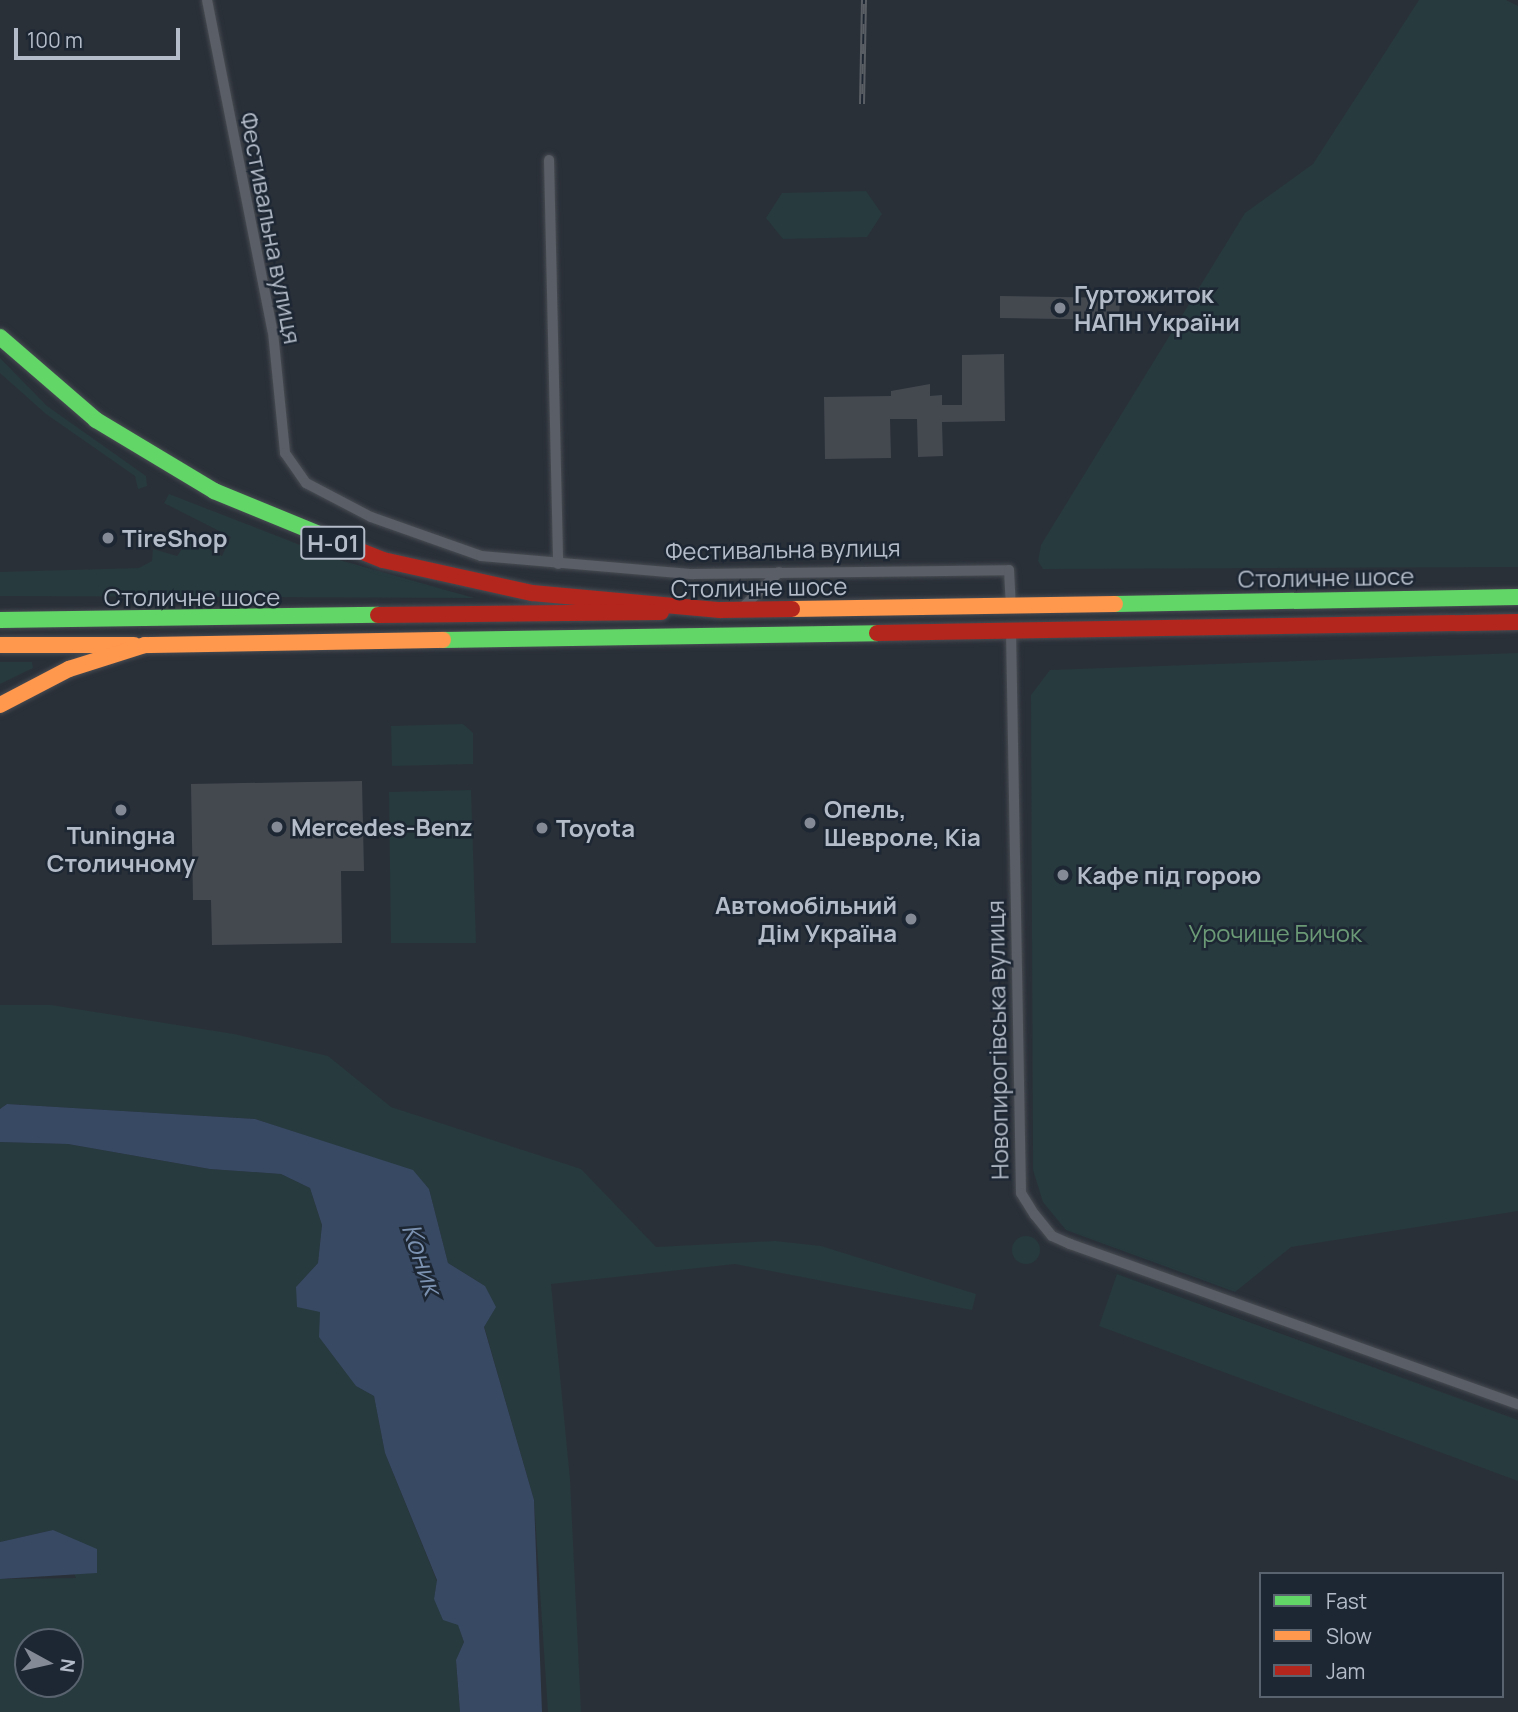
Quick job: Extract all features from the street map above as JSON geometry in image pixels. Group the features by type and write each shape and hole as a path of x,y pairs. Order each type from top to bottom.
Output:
{"main road":[{"name":"Н-01","path":"0,337 63,395 125,441 214,491 319,538 454,579 532,593 720,610"},
{"name":"Столичне шосе","path":"0,620 1518,597"},
{"name":"Столичне шосе","path":"0,645 145,645 1518,622"},
{"path":"0,705 69,669 145,645"}],"street":[{"name":"Фестивальна вулиця","path":"207,0 273,332 281,432 294,474 421,538 481,556 693,574 1009,570 1011,605"},
{"path":"548,160 558,564"},
{"path":"740,610 779,572"},
{"name":"Новопирогівська вулиця","path":"1011,631 1021,1193 1035,1215 1052,1236 1070,1244 1518,1404"}],"green space":[{"path":"1419,0 1506,0 1518,6 1518,567 1043,569 1038,561 1041,545 1245,213 1313,164"},
{"path":"866,191 882,214 867,237 783,239 766,218 782,193"},
{"path":"0,358 47,406 146,476 147,486 138,489 135,476 46,414 0,373"},
{"path":"169,494 336,559 474,598 0,596 0,572 139,568 152,561 153,549 177,556 189,539 222,556 231,537 164,503"},
{"name":"Урочище Бичок","path":"1518,653 1518,1211 1291,1247 1235,1292 1066,1230 1043,1202 1033,1170 1031,695 1050,670"},
{"path":"0,662 32,662 33,668 0,684"},
{"path":"463,724 473,733 473,764 392,766 391,726"},
{"path":"471,790 476,943 391,943 389,792"},
{"path":"0,1005 51,1005 234,1034 328,1056 391,1107 581,1169 656,1247 775,1241 821,1246 976,1294 972,1310 735,1264 551,1284 570,1479 581,1712 548,1712 534,1500 484,1326 485,1286 448,1263 429,1189 413,1171 255,1119 7,1104 0,1109"},
{"path":"0,1142 68,1144 210,1169 281,1174 310,1188 322,1225 318,1263 296,1287 320,1312 356,1386 374,1396 385,1453 437,1581 434,1599 458,1624 464,1642 456,1660 460,1712 0,1712 0,1579 76,1578 53,1530 0,1542"},
{"path":"1026,1236 1036,1240 1040,1250 1036,1260 1026,1264 1016,1260 1012,1250 1016,1240"},
{"path":"1117,1274 1518,1420 1518,1481 1099,1326"}],"water":[{"name":"Коник","path":"7,1104 255,1119 413,1170 429,1189 448,1263 485,1286 496,1307 484,1327 534,1500 542,1712 460,1712 456,1660 464,1642 458,1625 443,1620 434,1599 437,1580 385,1453 374,1396 356,1386 319,1337 320,1312 297,1307 296,1287 318,1263 322,1225 310,1188 281,1174 210,1169 68,1144 0,1142 0,1109"},
{"path":"53,1530 97,1549 97,1573 0,1579 0,1542"}],"building":[{"name":"Гуртожиток НАПН України","path":"1000,296 1120,298 1119,320 1000,318"},
{"path":"1004,354 1005,421 942,422 943,456 918,457 917,419 890,419 891,458 825,459 824,397 891,396 891,391 930,384 930,396 942,395 942,405 962,405 962,355"},
{"name":"Mercedes-Benz","path":"362,781 364,871 341,871 342,943 212,945 211,900 193,900 191,784"}],"railway":[{"path":"862,104 864,0"}],"traffic: fast":[{"path":"0,337 96,420 214,491 343,544"},
{"path":"1115,604 1518,597"},
{"path":"0,620 378,615"},
{"path":"443,640 877,633"}],"traffic: slow":[{"path":"792,609 1115,604"},
{"path":"0,705 69,669 145,645 443,640"},
{"path":"0,645 134,645"}],"traffic: jam":[{"path":"343,544 383,560 532,593 720,610 792,609"},
{"path":"378,615 661,612"},
{"path":"877,633 1518,622"}],"place":[{"name":"Гуртожиток НАПН України","path":"1060,308"},
{"name":"TireShop","path":"108,538"},
{"name":"Tuningна Столичному","path":"121,810"},
{"name":"Опель, Шевроле, Кіа","path":"810,823"},
{"name":"Mercedes-Benz","path":"277,827"},
{"name":"Toyota","path":"542,828"},
{"name":"Кафе під горою","path":"1063,875"},
{"name":"Автомобільний Дім Україна","path":"911,919"}]}
